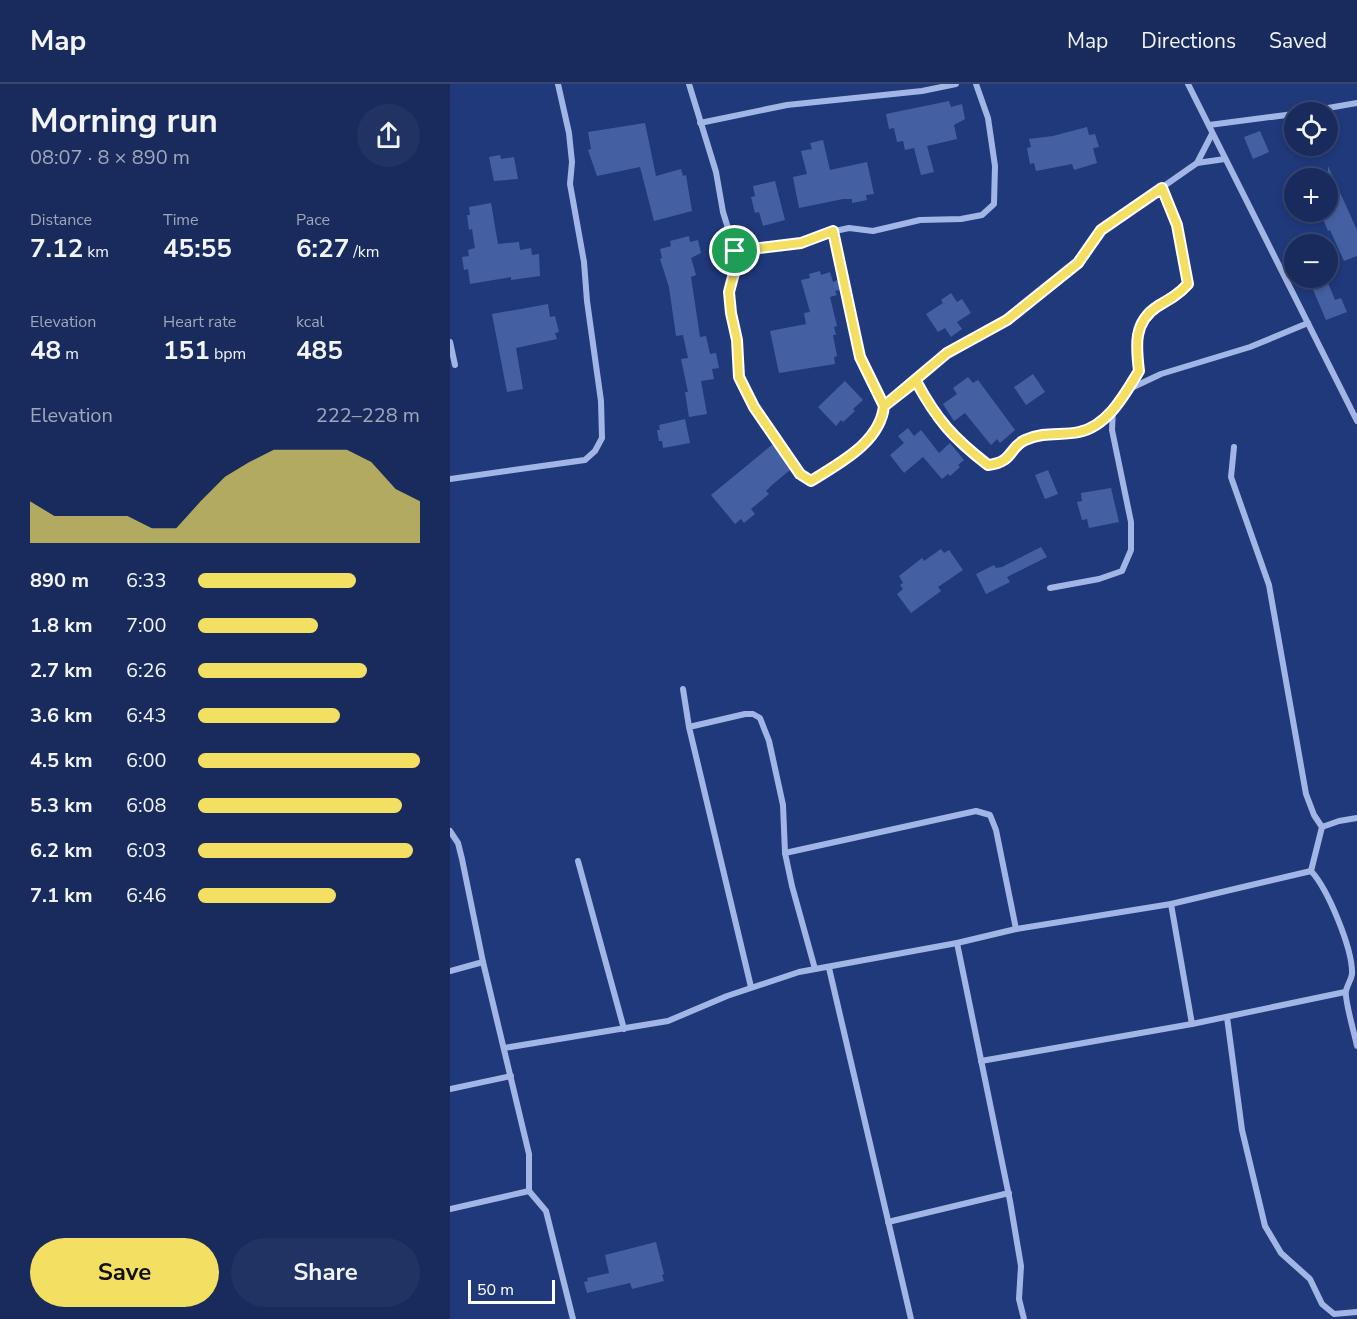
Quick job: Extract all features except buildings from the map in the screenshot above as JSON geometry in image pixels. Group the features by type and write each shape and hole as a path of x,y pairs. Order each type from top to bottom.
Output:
{"street":[{"path":"450,478 585,460 602,438 602,402 587,301 584,262 570,184 572,162 569,133 558,84"},
{"path":"689,84 716,172 723,212 735,251 734,273 729,292 737,340 739,377 754,407 800,474 811,481 851,455 883,420 884,406 860,357 833,231"},
{"path":"700,123 788,105 922,91 956,84"},
{"path":"735,251 801,243 833,231 849,228 873,231 920,220 961,219 982,215 994,204 995,166 988,118 976,84"},
{"path":"1188,84 1357,422"},
{"path":"1338,106 1357,103"},
{"path":"1209,125 1284,115"},
{"path":"884,406 947,353 983,335 1015,314 1078,263 1101,230 1197,163 1212,134"},
{"path":"1197,163 1225,159"},
{"path":"916,381 932,412 958,442 988,465 1001,464 1023,441 1052,432 1079,432 1104,421 1139,371 1136,344 1139,325 1155,308 1177,297 1188,284 1177,225 1162,188"},
{"path":"1127,390 1161,374 1250,347 1308,323"},
{"path":"450,342 455,365"},
{"path":"1050,588 1099,579 1122,571 1131,550 1131,522 1112,430 1113,408"},
{"path":"1234,447 1231,477 1269,585 1306,794 1314,815 1322,827 1311,872"},
{"path":"683,689 689,727 751,987"},
{"path":"689,727 745,714 753,714 760,718 769,741 783,805 785,852 804,938 815,969"},
{"path":"785,852 976,812 990,816 996,830 1017,929"},
{"path":"1322,827 1340,820 1357,818"},
{"path":"450,831 458,843 462,858 483,962 531,1164 529,1191 546,1211 573,1319"},
{"path":"578,861 624,1029"},
{"path":"504,1048 668,1021 751,987 815,969 957,943 1017,929 1171,904 1311,872"},
{"path":"1311,872 1321,881 1329,897 1345,943 1352,971 1345,992 1357,1046"},
{"path":"1171,904 1192,1024"},
{"path":"957,943 1009,1193 1021,1266 1019,1299 1024,1319"},
{"path":"450,971 483,962"},
{"path":"829,968 911,1319"},
{"path":"981,1061 1192,1024 1345,992"},
{"path":"1348,1001 1357,1005"},
{"path":"1227,1017 1242,1130 1265,1226 1281,1253 1310,1279 1322,1304 1334,1314 1357,1312"},
{"path":"450,1089 511,1076"},
{"path":"450,1209 529,1191"},
{"path":"888,1222 1009,1193"}],"route":[{"path":"735,251 734,273 729,292 737,340 739,377 754,407 800,474 811,481 851,455 883,420 884,406 916,381 932,412 958,442 988,465 1001,464 1023,441 1052,432 1079,432 1104,421 1139,371 1136,344 1139,325 1155,308 1177,297 1188,284 1177,225 1170,202 1162,188 1101,230 1078,263 1007,320 947,353 884,406 860,357 833,231 801,243 742,252 735,251"}]}
